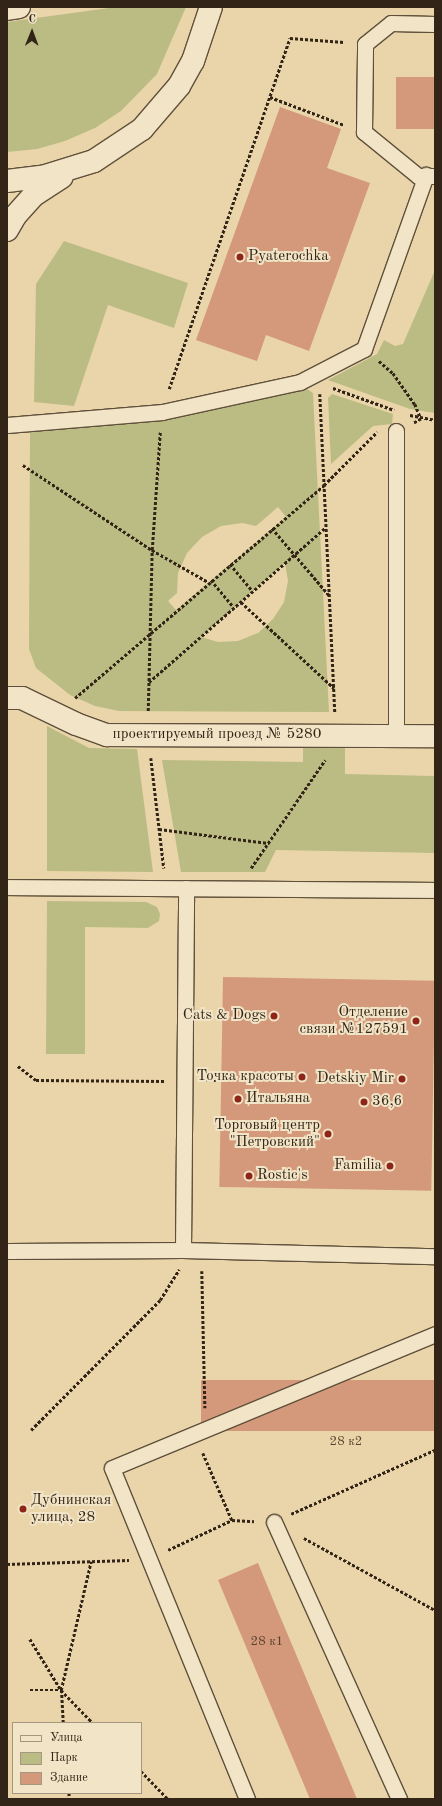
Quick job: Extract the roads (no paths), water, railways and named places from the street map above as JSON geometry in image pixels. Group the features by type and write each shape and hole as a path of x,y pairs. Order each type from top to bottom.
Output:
{"street":[{"path":"7,9 19,7"},
{"path":"7,181 42,177 78,166 119,147 142,129 162,109 180,86 194,61 211,7"},
{"path":"7,230 15,216 34,195 78,166"},
{"name":"проектируемый проезд № 5280","path":"7,698 22,698 76,724 107,735 435,736"}],"lane":[{"path":"7,425 162,412 300,382 364,349 430,175 418,176 364,132 365,44 391,23 435,24"},
{"path":"396,431 396,735"},
{"path":"7,887 435,890"},
{"path":"186,888 192,1250"},
{"path":"7,1252 192,1250 435,1256"},
{"path":"247,1799 112,1468 435,1334"},
{"path":"274,1522 399,1799"}],"place":[{"name":"Pyaterochka","path":"240,257"},
{"name":"Cats & Dogs","path":"274,1016"},
{"name":"Отделение связи №127591","path":"416,1021"},
{"name":"Точка красоты","path":"302,1077"},
{"name":"Detskiy Mir","path":"402,1079"},
{"name":"Итальяна","path":"238,1099"},
{"name":"36,6","path":"364,1102"},
{"name":"Торговый центр \"Петровский\"","path":"328,1134"},
{"name":"Familia","path":"390,1166"},
{"name":"Rostic's","path":"249,1176"},
{"name":"Дубнинская улица, 28","path":"23,1509"}]}
